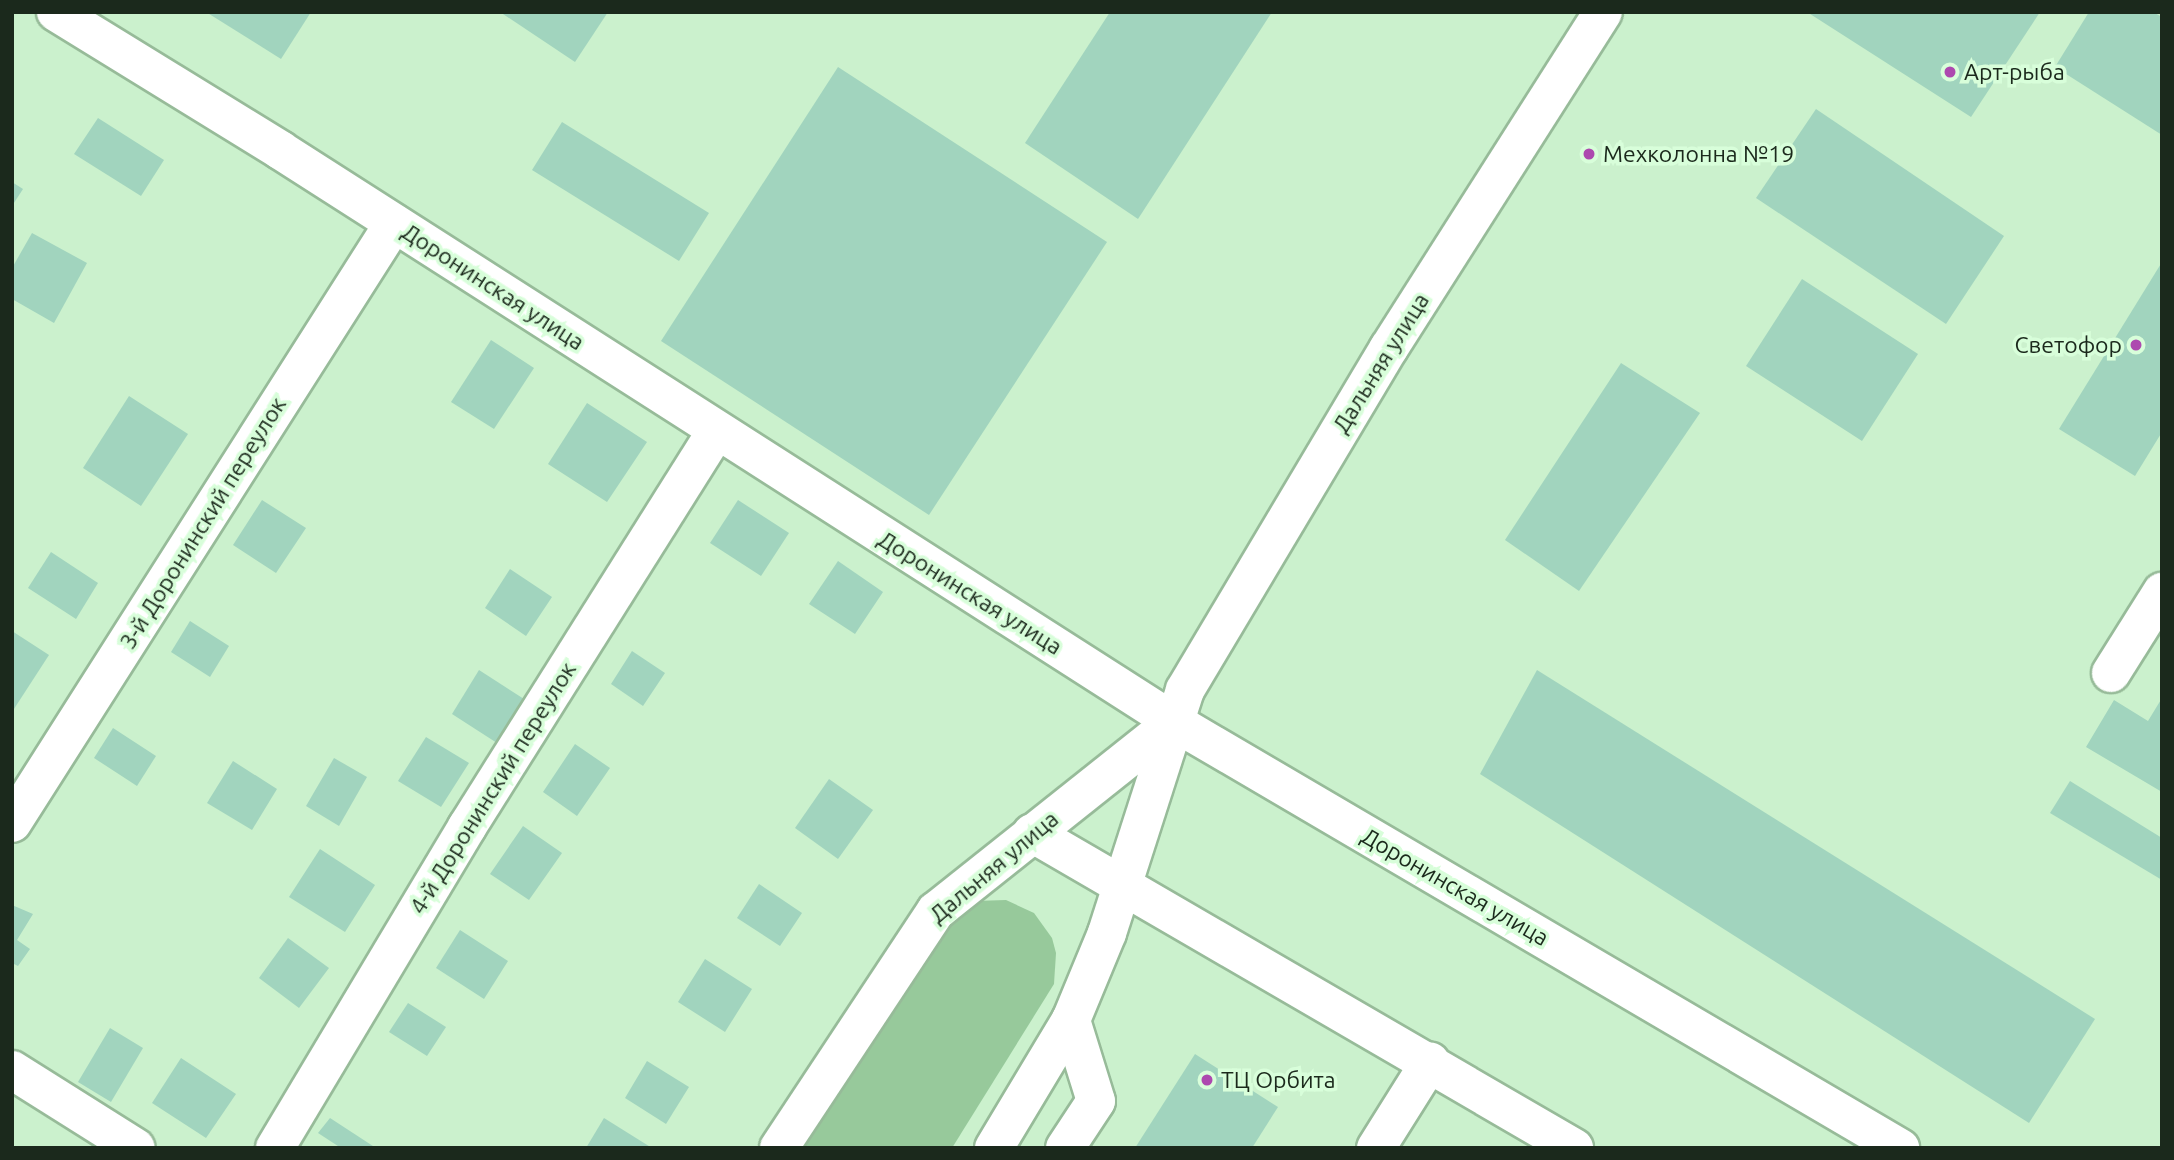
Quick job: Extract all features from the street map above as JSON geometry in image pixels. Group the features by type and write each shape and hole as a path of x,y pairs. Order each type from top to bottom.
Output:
{"street":[{"name":"Доронинская улица","path":"56,12 394,222 716,432 1174,722 1900,1148"},
{"name":"Дальняя улица","path":"994,1148 1071,1020 1122,886 1185,690 1389,348 1603,12"},
{"name":"3-й Доронинский переулок","path":"12,822 394,222"},
{"name":"4-й Доронинский переулок","path":"275,1148 467,827 716,432"},
{"path":"2111,673 2162,592"},
{"name":"Дальняя улица","path":"779,1148 936,911 1174,722"},
{"path":"1032,833 1574,1148"},
{"path":"1065,1148 1096,1101 1071,1020"},
{"path":"1376,1148 1430,1062"},
{"path":"12,1070 136,1148"}],"green space":[{"path":"1006,900 1034,913 1052,938 1056,953 1054,984 952,1148 799,1148 939,928 975,901"}],"building":[{"path":"206,12 311,12 281,59"},
{"path":"500,12 608,12 575,62"},
{"path":"1110,12 1272,12 1138,219 1025,143"},
{"name":"Арт-рыба","path":"1807,12 2040,12 1971,117"},
{"path":"2089,12 2153,12 2162,17 2162,135 2055,67"},
{"path":"838,67 1107,242 929,515 661,341"},
{"path":"1816,109 2004,236 1946,324 1756,198"},
{"path":"98,118 164,160 141,196 74,154"},
{"path":"562,122 709,213 679,261 532,170"},
{"path":"12,182 23,189 12,206"},
{"path":"32,233 87,263 54,323 12,299 12,268"},
{"name":"Светофор","path":"2162,262 2162,432 2135,476 2059,429"},
{"path":"1802,279 1918,354 1862,441 1746,366"},
{"path":"491,340 534,368 494,429 451,402"},
{"path":"1621,363 1700,413 1579,591 1505,540"},
{"path":"129,396 188,434 141,506 83,468"},
{"path":"587,403 647,442 607,502 548,464"},
{"path":"262,500 306,528 276,573 233,545"},
{"path":"738,500 789,533 761,576 710,543"},
{"path":"51,552 98,583 76,619 28,588"},
{"path":"838,561 883,592 855,634 809,604"},
{"path":"510,569 552,597 526,636 485,608"},
{"path":"190,621 229,646 210,677 171,652"},
{"path":"12,631 49,655 12,712"},
{"path":"632,651 665,673 643,706 611,684"},
{"path":"479,670 524,699 497,743 452,714"},
{"path":"1537,670 2095,1019 2029,1123 1480,774"},
{"path":"2162,698 2162,792 2086,747 2114,700 2148,721"},
{"path":"113,728 156,756 137,786 94,758"},
{"path":"426,737 469,763 441,807 398,781"},
{"path":"575,744 610,768 577,816 543,792"},
{"path":"334,758 367,777 339,826 306,806"},
{"path":"233,761 277,789 252,830 207,803"},
{"path":"829,779 873,810 838,859 795,828"},
{"path":"2070,781 2162,838 2162,880 2050,813"},
{"path":"523,826 562,853 529,900 490,874"},
{"path":"320,849 375,885 345,932 289,897"},
{"path":"759,884 802,913 780,946 737,918"},
{"path":"12,905 33,914 17,940 30,949 18,966 12,963"},
{"path":"460,930 508,961 484,999 436,968"},
{"path":"288,938 329,968 299,1008 259,978"},
{"path":"705,959 752,989 725,1032 678,1002"},
{"path":"408,1003 446,1027 427,1056 389,1032"},
{"path":"110,1028 143,1048 111,1102 78,1082"},
{"name":"ТЦ Орбита","path":"1195,1054 1278,1107 1252,1148 1135,1148"},
{"path":"181,1058 236,1094 206,1138 152,1103"},
{"path":"647,1061 689,1087 666,1124 625,1098"},
{"path":"330,1118 376,1148 341,1148 318,1133"},
{"path":"604,1118 652,1148 586,1148"}],"place":[{"name":"Арт-рыба","path":"1950,72"},
{"name":"Мехколонна №19","path":"1589,154"},
{"name":"Светофор","path":"2136,345"},
{"name":"ТЦ Орбита","path":"1207,1080"}]}
